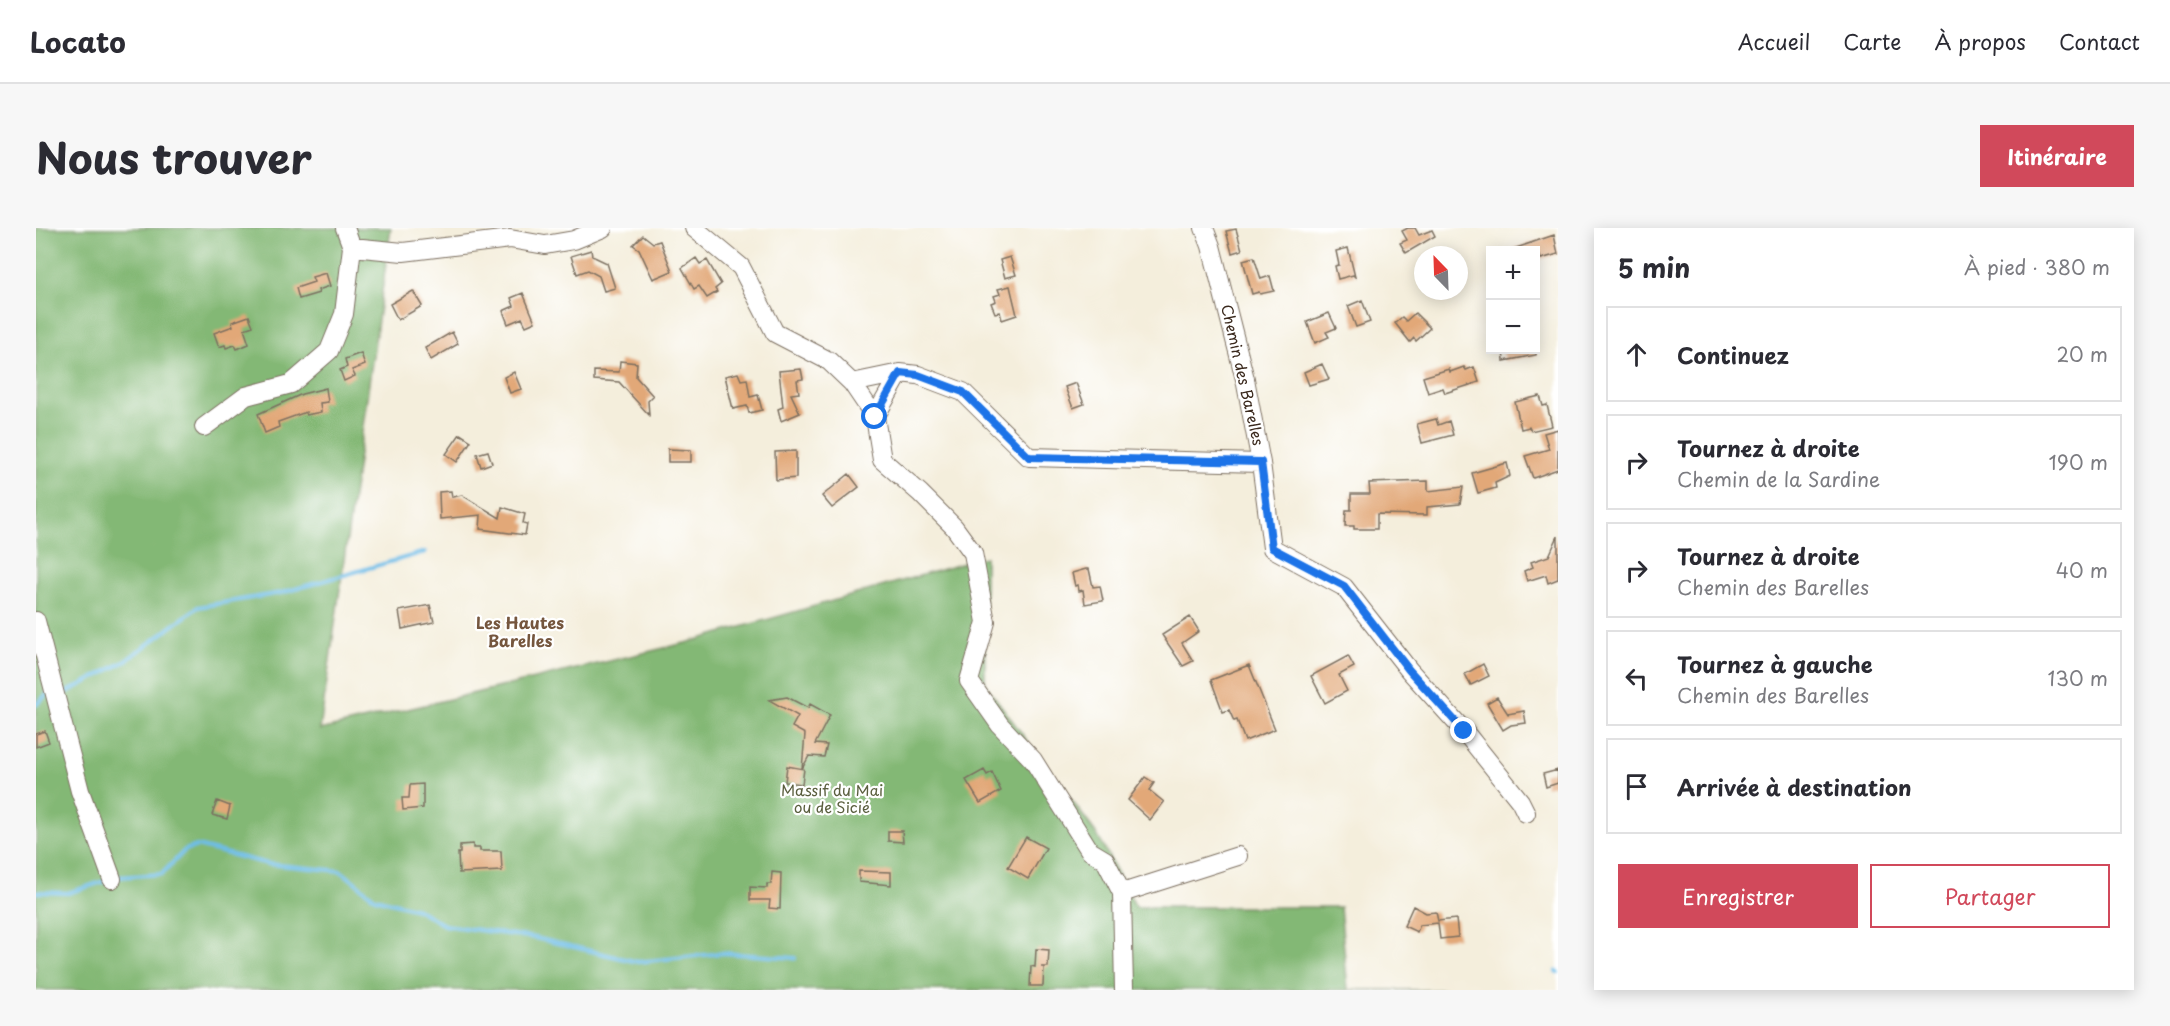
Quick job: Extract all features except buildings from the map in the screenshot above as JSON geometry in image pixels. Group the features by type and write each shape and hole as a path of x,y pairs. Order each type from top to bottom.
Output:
{"street":[{"path":"204,427 246,396 291,384 329,351 344,314 352,247 345,228"},
{"path":"352,247 403,252 510,239 545,245 574,240 603,228"},
{"path":"694,228 741,267 775,333 829,361 852,383 875,417 882,460 954,527 973,554 986,622 969,681 999,725 1033,760 1090,851 1106,860 1122,893 1125,990"},
{"name":"Chemin des Barelles","path":"1204,228 1211,246 1245,379 1261,462 1272,548 1344,586 1409,670 1464,731 1520,801 1526,813"},
{"path":"852,383 900,373 918,375 963,392 1029,457 1261,462"},
{"path":"875,417 900,373"},
{"path":"36,621 80,791 112,879"},
{"path":"1122,893 1238,856"}],"green space":[{"name":"Massif du Mai ou de Sicié","path":"36,228 391,228 320,730 689,642 985,557 985,684 1096,833 1136,907 1340,907 1348,990 36,990"}],"waterway":[{"path":"60,696 124,662 198,607 281,593 425,552"},
{"path":"36,705 48,693"},
{"path":"118,877 162,874 185,850 197,846 268,864 341,871 375,898 417,909 444,925 535,938 638,962 723,953 795,958"},
{"path":"36,892 68,893 108,880"}],"district":[{"name":"Les Hautes Barelles","path":"520,632"}],"route":[{"path":"875,417 900,373 918,375 963,392 1029,457 1261,462 1272,548 1344,586 1409,670 1464,731"}]}
